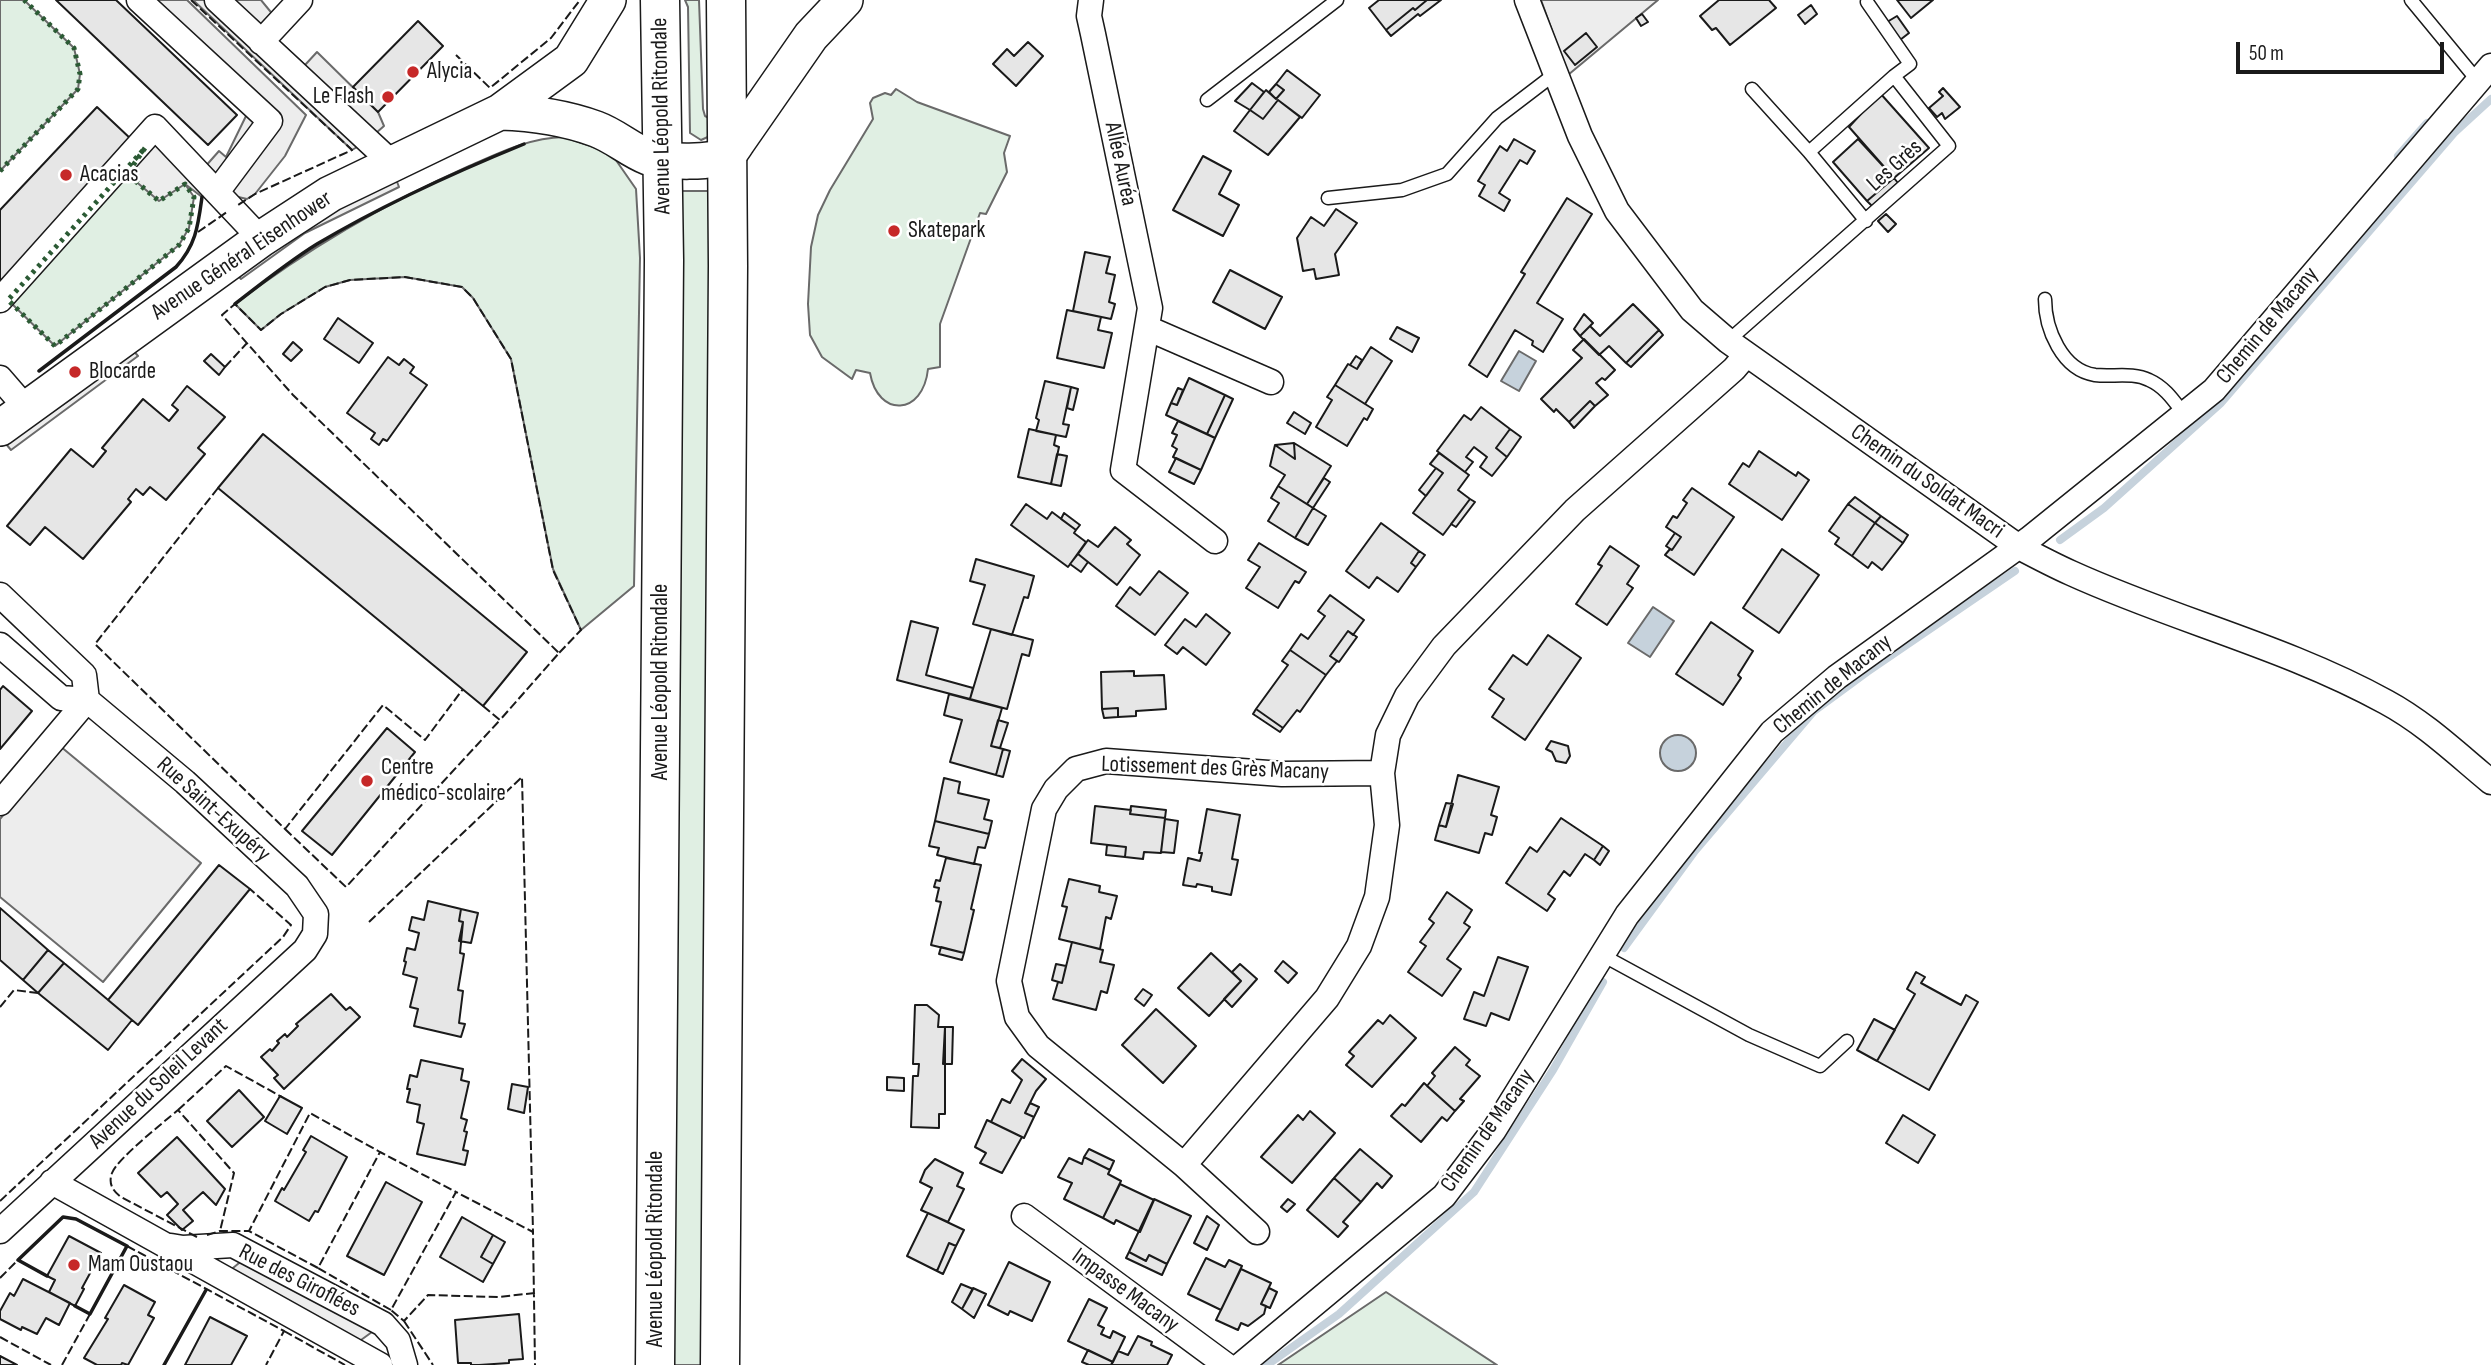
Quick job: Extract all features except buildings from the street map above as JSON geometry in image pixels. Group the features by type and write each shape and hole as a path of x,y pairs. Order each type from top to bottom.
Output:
{"highway":[{"name":"Avenue Léopold Ritondale","path":"655,1365 664,274 660,0"},
{"path":"720,1365 728,154 726,0"}],"street":[{"path":"139,0 270,121 217,192"},
{"path":"216,0 392,163"},
{"path":"261,42 300,0"},
{"name":"Avenue Général Eisenhower","path":"13,418 261,239 330,194 500,112 571,60 608,0"},
{"path":"500,112 524,112 571,121 614,136 646,156 663,160 713,160 728,154 811,36 845,0"},
{"name":"Allée Auréa","path":"1091,0 1089,16 1150,307 1123,470 1215,541"},
{"name":"Chemin du Soldat Macri","path":"1527,0 1580,136 1617,211 1692,310 1737,348 2019,547 2071,573 2258,644 2339,678 2388,703 2426,727 2491,782"},
{"name":"Chemin de Macany","path":"1241,1365 1444,1196 1494,1130 1626,915 1772,732 1837,677 2019,547 2214,390 2484,73"},
{"path":"0,300 155,127 261,239"},
{"path":"1147,328 1271,382"},
{"path":"1184,1165 1327,998 1359,946 1377,897 1387,825 1382,773 1388,736 1407,696 1444,646 1575,510 1724,378 1737,348"},
{"path":"0,378 13,418"},
{"path":"0,803 88,700 84,675 2,602"},
{"name":"Rue Saint-Exupéry","path":"0,645 61,698 88,700 185,782 297,886 316,914 315,934"},
{"name":"Lotissement des Grès Macany","path":"1257,1232 1184,1165 1038,1046 1017,1017 1009,981 1044,809 1056,789 1076,769 1106,761 1282,774 1382,773"},
{"name":"Avenue du Soleil Levant","path":"0,1231 305,950 315,934"},
{"name":"Rue des Giroflées","path":"52,1182 380,1365"},
{"name":"Impasse Macany","path":"1024,1216 1226,1365"},
{"name":"Rue des Giroflées","path":"166,1245 183,1248 233,1245 383,1324 398,1341 405,1365"}],"lane":[{"path":"1207,100 1337,0"},
{"path":"2412,0 2484,73"},
{"path":"1809,152 1910,64 1867,2"},
{"path":"1328,198 1402,190 1447,174 1497,118 1556,73"},
{"name":"Les Grès","path":"1737,348 1866,220 1949,146 1894,76"},
{"name":"Les Grès","path":"1752,89 1866,220"},
{"path":"2045,299 2045,314 2056,347 2071,363 2093,375 2149,379 2166,391 2184,414"},
{"path":"1602,955 1749,1035 1820,1066 1847,1041"}],"green space":[{"path":"0,0 24,0 74,48 80,74 78,89 0,171"},
{"path":"685,0 699,0 703,109 705,116 711,119 710,136 701,140 690,133 688,7"},
{"name":"Skatepark","path":"896,89 917,102 1010,136 1004,153 1007,172 986,214 980,213 940,324 940,367 928,369 918,396 910,403 900,405 891,404 882,398 870,373 856,370 852,379 822,357 810,335 808,304 811,247 818,215 873,119 870,103 873,98 885,93 891,95"},
{"path":"564,137 611,153 636,189 640,258 634,586 581,630 553,569 511,359 473,298 462,287 405,277 350,280 325,287 281,314 261,330 235,304 318,246 406,196 514,147 538,140"},
{"path":"145,148 185,184 194,197 189,228 179,245 55,346 8,300"},
{"path":"677,191 713,191 704,1365 669,1365"},
{"path":"1386,1292 1497,1365 1278,1365"}],"shaded area":[{"path":"139,0 187,0 306,115 285,156 255,194 247,199 217,192 202,197 185,184 159,201 127,174 163,135 204,168 219,151 226,157 246,116 255,107"},
{"path":"193,0 261,0 279,22 270,33 305,65 317,52 378,112 384,126 352,150"},
{"path":"1541,0 1658,0 1568,75"},
{"path":"396,179 399,187 305,233 241,279 236,273 301,227"},
{"path":"133,350 138,356 11,450 6,444 71,399"},
{"path":"1519,351 1536,361 1519,391 1501,381"},
{"path":"1653,607 1674,621 1650,657 1628,643"},
{"path":"1678,735 1691,740 1696,753 1691,766 1678,771 1665,766 1660,753 1665,740"},
{"path":"60,746 201,863 103,982 0,897 0,819"},
{"path":"250,1254 383,1324 350,1348 222,1277"}],"waterway":[{"path":"2060,540 2104,508 2221,403 2455,132 2491,99"},
{"path":"2398,156 2427,123"},
{"path":"1624,948 1695,851 1814,711 2015,571"},
{"path":"1267,1365 1339,1314 1474,1192 1553,1070 1603,982"}],"hedge":[{"path":"0,171 78,89 80,74 74,48 24,0"},
{"path":"145,148 127,174 159,201 185,184 194,197 189,228 179,245 55,346 8,300 145,148"}],"fence":[{"path":"191,0 352,150 255,194 238,205"},
{"path":"456,55 490,88 551,38 580,0"},
{"path":"198,232 227,212"},
{"path":"483,706 500,720 559,653 293,395 222,315 235,304 261,330 281,314 325,287 350,280 405,277 462,287 473,298 511,359 553,570 581,630 559,653"},
{"path":"225,367 247,343"},
{"path":"218,488 95,644 285,829 383,705 425,740 463,689"},
{"path":"285,829 346,887 500,720"},
{"path":"369,922 522,777 533,1232"},
{"path":"0,1201 283,937 291,925 250,889"},
{"path":"0,1007 14,990 38,993"},
{"path":"178,1110 226,1066 282,1097"},
{"path":"197,1237 121,1197 111,1184 112,1173 122,1159 178,1110 234,1173 220,1231"},
{"path":"318,1268 249,1231 310,1113 380,1152"},
{"path":"391,1310 318,1268 380,1152 456,1192"},
{"path":"535,1293 498,1297 428,1295 404,1321 391,1310 456,1192 533,1232 535,1365"},
{"path":"207,1235 220,1231 249,1231"},
{"path":"127,1246 284,1331 266,1365"},
{"path":"0,1278 18,1260"},
{"path":"62,1365 90,1314"},
{"path":"404,1321 433,1365"},
{"path":"284,1331 345,1365"},
{"path":"0,1337 51,1365"}],"wall":[{"path":"235,304 296,258 342,229 419,190 524,144"},
{"path":"39,371 176,267 192,243 202,197"},
{"path":"47,1276 18,1260 63,1217 76,1219 127,1246 90,1314 75,1306"},
{"path":"164,1365 206,1290"}],"place":[{"name":"Alycia","path":"413,72"},
{"name":"Le Flash","path":"388,97"},
{"name":"Acacias","path":"66,175"},
{"name":"Skatepark","path":"894,231"},
{"name":"Blocarde","path":"75,372"},
{"name":"Centre médico-scolaire","path":"367,781"},
{"name":"Mam Oustaou","path":"74,1265"}]}
